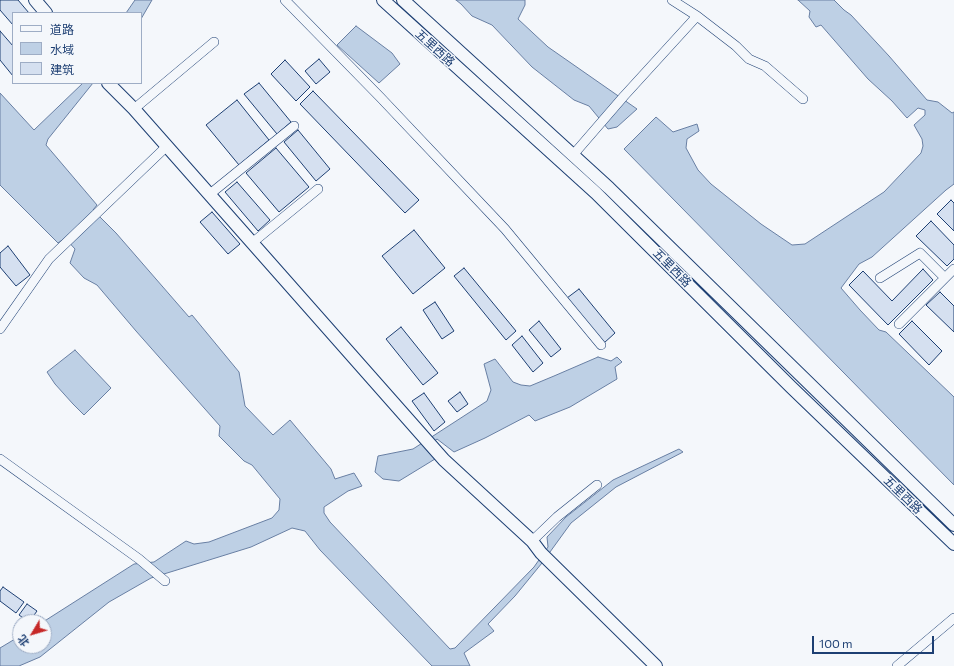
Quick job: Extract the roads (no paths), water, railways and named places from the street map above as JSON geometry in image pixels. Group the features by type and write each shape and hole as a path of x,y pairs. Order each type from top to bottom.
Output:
{"main road":[{"path":"35,0 45,12"},
{"name":"五里西路","path":"383,0 596,193 791,387 954,544"},
{"name":"五里西路","path":"403,0 609,188 954,525"},
{"path":"109,84 134,109 210,194 444,460 532,541 541,553 656,666"}],"street":[{"path":"285,0 499,223 601,345"},
{"path":"672,0 697,16 736,46 749,59 765,66 803,99"},
{"path":"573,155 624,96 697,16"},
{"path":"134,109 214,42"},
{"path":"210,194 294,126"},
{"path":"0,329 49,259 167,146"},
{"path":"252,243 318,189"},
{"path":"880,278 920,253 945,278"},
{"path":"899,324 954,269"},
{"path":"0,459 139,559 163,579"},
{"path":"532,541 557,517 598,485"},
{"path":"897,666 954,618"}],"water":[{"path":"135,0 152,0 142,17 142,12 127,12"},
{"path":"456,0 525,0 525,5 518,19 548,47 637,109 617,127 608,129 589,106 574,100 532,67 492,25 472,16"},
{"path":"798,0 834,0 851,15 927,100 938,102 952,113 954,112 954,184 872,257 859,264 841,288 879,330 886,332 954,397 954,485 624,149 656,117 673,132 697,124 699,131 687,139 686,148 698,170 711,184 761,224 792,245 805,244 884,192 921,153 923,146 922,139 914,125 925,115 925,110 918,108 907,118 892,101 868,79 821,25 816,27 809,17 810,11"},
{"path":"356,26 392,53 400,64 379,83 337,45"},
{"path":"82,84 92,84 48,139 46,145 97,205 93,210 116,233 189,317 192,315 239,372 245,406 273,435 290,420 331,469 335,479 354,473 362,486 348,491 324,507 324,513 330,522 450,649 455,648 534,567 548,547 547,537 566,517 613,480 679,449 683,452 616,487 571,523 542,563 515,596 488,624 494,631 464,653 470,666 432,666 320,550 305,531 292,528 251,547 151,578 109,602 52,647 52,616 134,564 154,562 186,541 194,544 209,542 272,518 279,510 280,499 252,465 244,461 219,436 220,426 97,285 84,278 70,263 75,249 65,238 58,243 0,185 0,93 34,130"},
{"path":"75,350 111,388 84,415 55,384 47,372"},
{"path":"598,357 611,361 617,357 622,362 615,367 617,379 570,407 535,421 529,415 454,452 437,439 425,448 435,459 399,481 383,479 375,472 378,456 413,449 487,401 491,390 484,364 495,359 513,382 530,386"},
{"path":"12,641 12,654 44,654 19,666 0,666 0,648"}]}
